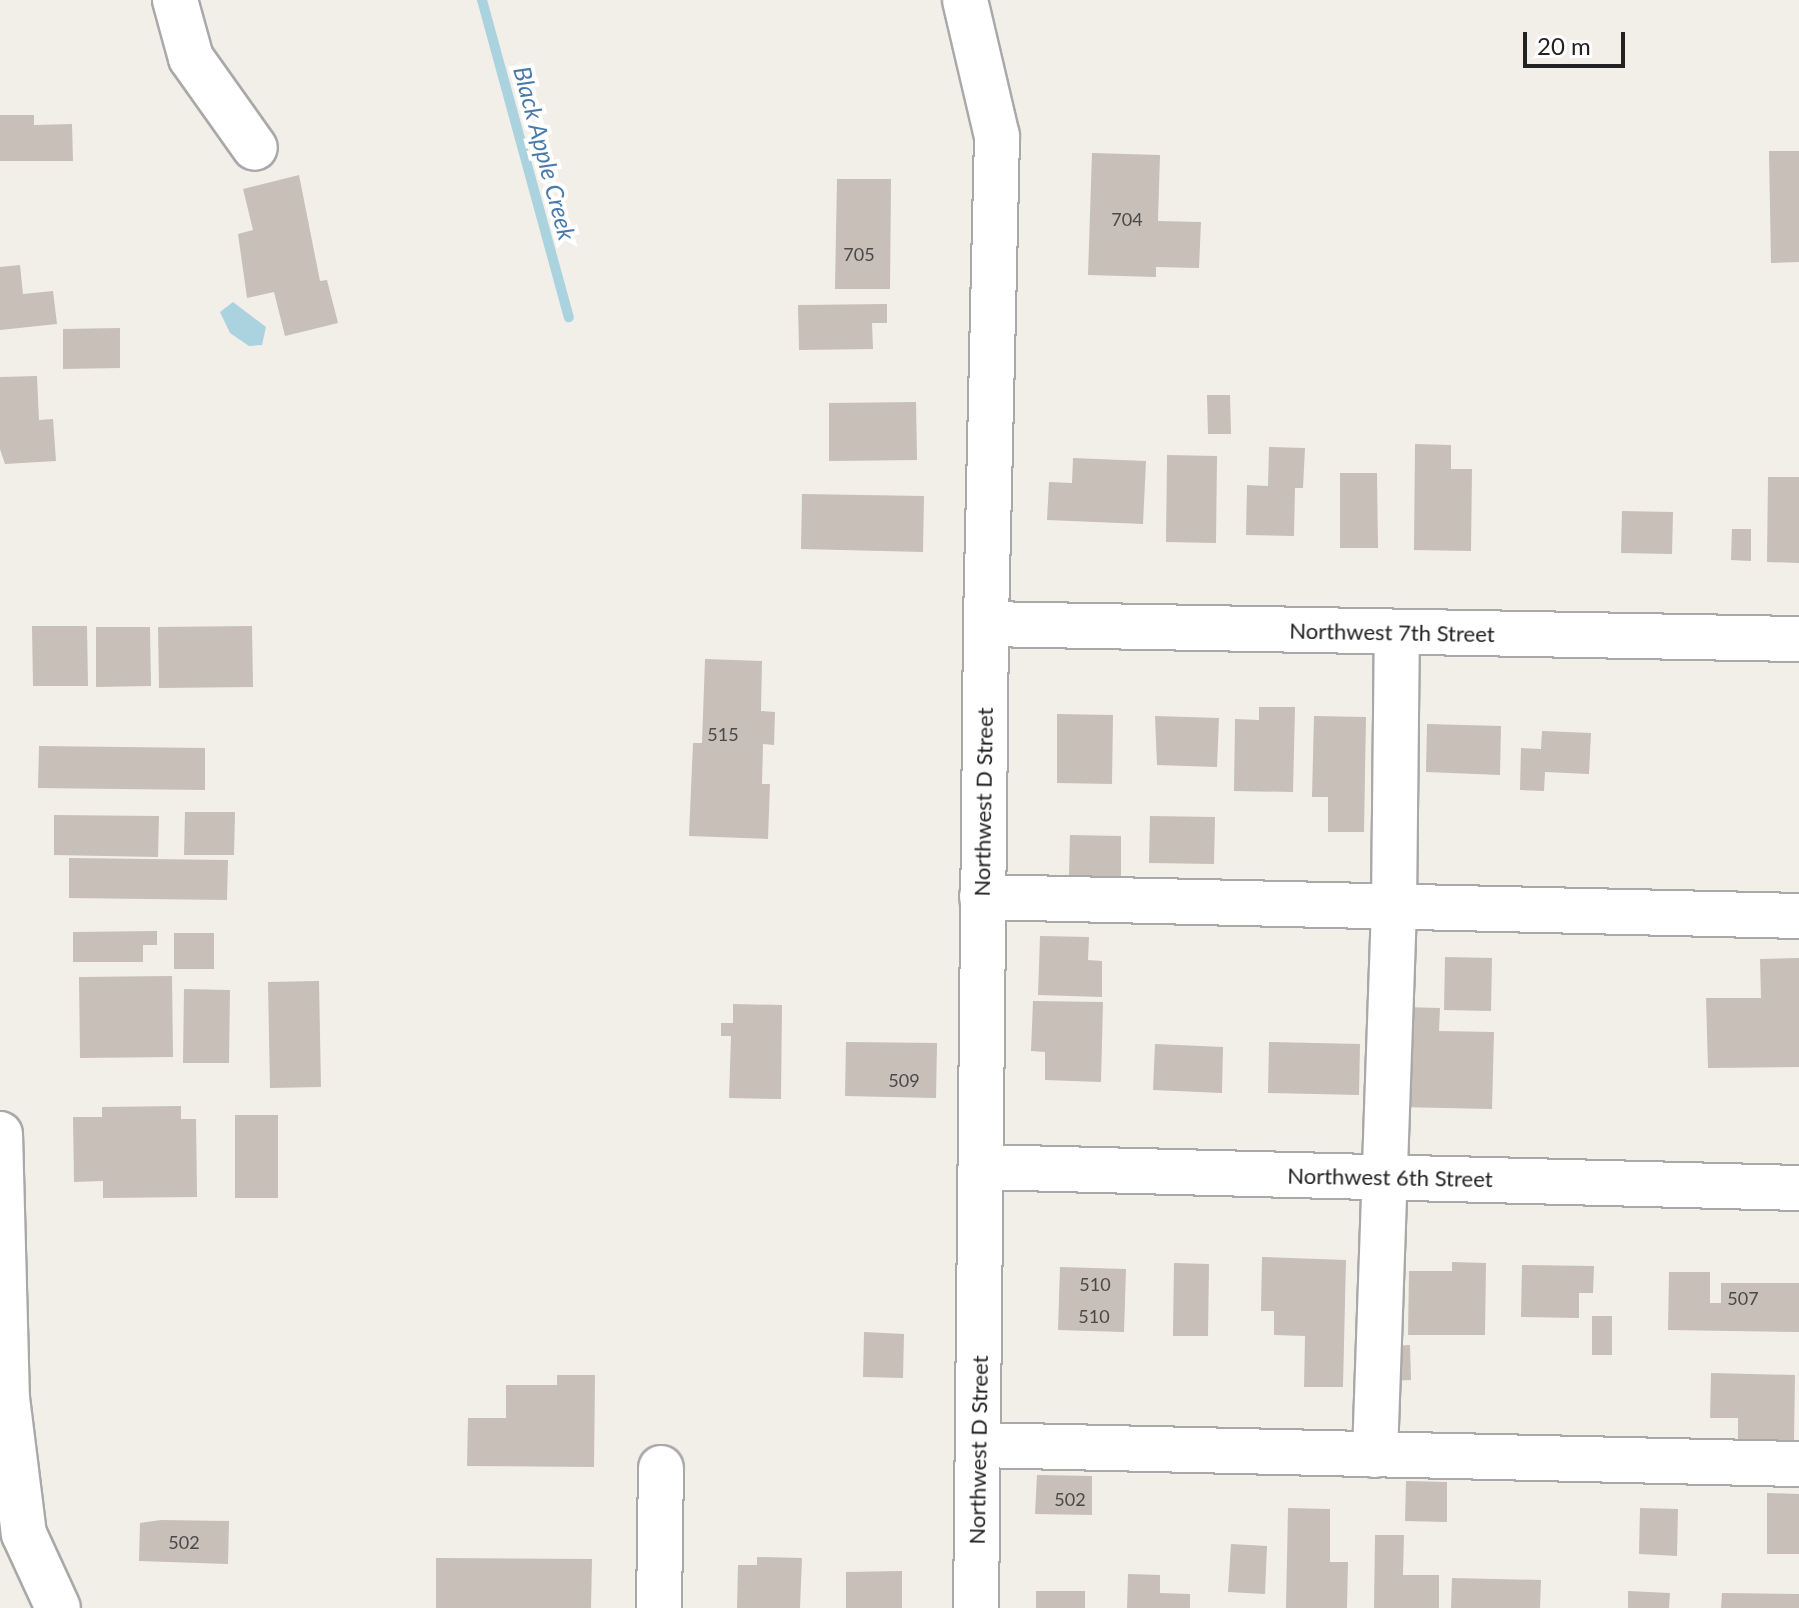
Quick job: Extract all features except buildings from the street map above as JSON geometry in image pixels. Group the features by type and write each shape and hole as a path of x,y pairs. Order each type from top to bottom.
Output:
{"street":[{"path":"175,0 191,58 255,148"},
{"name":"Northwest D Street","path":"965,0 997,136 982,897 976,1608"},
{"name":"Northwest 7th Street","path":"986,624 1799,639"},
{"path":"1375,1455 1394,907 1397,632"},
{"path":"982,897 1799,916"},
{"path":"0,1134 7,1398 24,1534 58,1608"},
{"name":"Northwest 6th Street","path":"981,1167 1799,1188"},
{"path":"978,1445 1799,1464"},
{"path":"659,1608 661,1468"}],"water":[{"path":"233,302 266,327 262,345 249,346 230,333 220,312"}],"waterway":[{"name":"Black Apple Creek","path":"482,0 569,317"}]}
